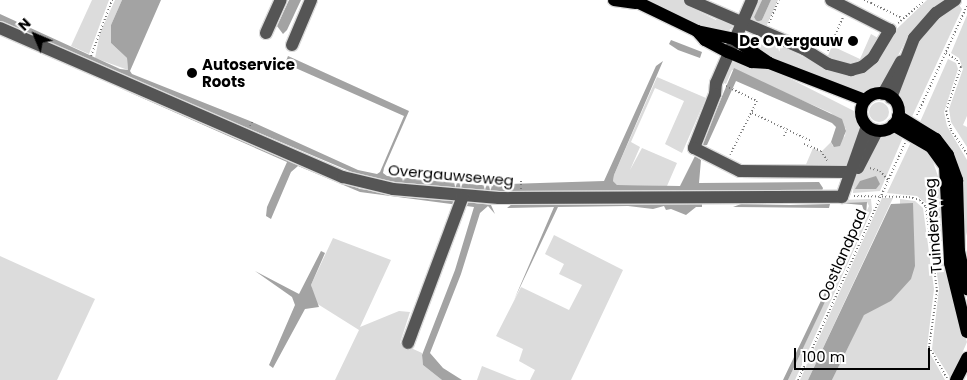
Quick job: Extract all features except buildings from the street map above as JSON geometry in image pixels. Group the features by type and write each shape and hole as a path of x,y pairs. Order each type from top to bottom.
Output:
{"main road":[{"path":"614,0 634,1 697,31 734,39 769,63 863,105 872,128 895,121 897,106 887,96 863,105"},
{"path":"697,31 705,40 728,52 752,62 769,63"},
{"name":"Tuindersweg","path":"895,121 936,140 948,155 957,180 959,251 967,289"},
{"name":"Tuindersweg","path":"895,121 931,147 945,166 950,263 967,332"},
{"path":"963,378 967,358"}],"street":[{"path":"266,33 281,0"},
{"path":"292,45 311,0"},
{"path":"690,0 804,49 824,62 840,68 862,67 873,58 890,30 831,0"},
{"path":"752,0 728,52 694,144 696,151 740,171 849,172"},
{"path":"887,96 892,74 903,60 920,29 955,0"},
{"name":"Overgauwseweg","path":"0,28 343,176 393,189 461,201 842,197"},
{"path":"842,197 849,172 872,128"},
{"path":"842,197 872,128"},
{"path":"408,343 461,201"}],"path":[{"path":"92,54 112,0"},
{"path":"864,0 871,1 903,18"},
{"path":"890,30 924,0"},
{"path":"915,120 967,6"},
{"path":"824,62 847,7"},
{"path":"946,53 956,60 961,67 946,111 951,130 967,154"},
{"path":"720,83 757,101 752,113 750,112 726,165"},
{"path":"752,113 811,140"},
{"path":"784,136 787,129"},
{"path":"804,145 806,138"},
{"name":"Oostlandpad","path":"798,380 907,139"},
{"path":"842,197 881,195 915,198 926,207 936,291 929,347 948,380"}],"shaded area":[{"path":"92,0 109,0 89,54 71,46"},
{"path":"115,0 122,0 111,25 111,43 127,58 128,70 95,58 100,33"},
{"path":"122,0 161,0 130,71 132,74 250,121 358,170 377,174 380,172 404,116 291,66 286,61 288,56 409,111 384,168 383,173 387,176 480,185 604,181 656,66 663,61 614,175 613,181 617,185 680,186 695,156 701,160 699,183 819,182 823,188 822,191 470,192 366,178 0,24 0,14 120,69 128,70 127,58 111,43 111,25"},
{"path":"289,0 301,0 287,30 283,34 277,26"},
{"path":"643,0 684,0 689,2 688,6 716,20 718,16 733,27 727,32 699,25"},
{"path":"756,0 762,0 754,17 762,20 771,0 778,0 765,29 749,19"},
{"path":"762,0 771,0 762,20 757,22 754,17"},
{"path":"927,0 946,0 920,23 905,42 883,85 870,92 863,93 770,58 760,49 764,37 803,57 805,53 854,70"},
{"path":"957,2 962,9 910,121 902,112 898,97 916,45 925,31"},
{"path":"967,15 967,116 963,125 967,127 967,147 951,122 949,109 963,69 959,58 951,53"},
{"path":"871,34 878,38 867,58 846,64 827,58 832,46 860,59"},
{"path":"671,40 702,52 700,58 678,50 669,44"},
{"path":"948,59 956,63 958,69 944,112 947,126 967,160 967,236 960,208 927,130 928,126 920,122"},
{"path":"732,62 769,68 854,111 861,130 847,166 804,169 813,148 821,152 831,142 833,146 845,136 846,129 831,113 740,73 732,70 726,84 722,82"},
{"path":"734,68 842,119 846,131 840,146 834,147 831,142 836,127 832,123 736,81 707,145 701,146"},
{"path":"657,77 706,98 682,153 665,144 684,101 655,88 631,142 640,147 630,170 642,148 677,163 667,186 617,185 613,181 614,175"},
{"path":"115,86 360,189 491,205 495,214 488,206 480,213 461,274 430,353 443,368 462,380 442,380 423,365 422,355 455,270 474,207 360,192 298,166 291,172 271,219 266,216 267,207 287,162"},
{"path":"879,102 886,105 889,112 886,119 879,122 872,119 869,112 872,105"},
{"path":"894,132 903,137 880,191 853,193 854,180 879,136"},
{"path":"911,142 926,151 932,159 941,185 946,276 967,342 951,379 932,349 939,289 928,205 917,196 887,193"},
{"path":"876,176 880,184 876,189 855,189 860,181"},
{"path":"882,198 893,198 808,380 800,380"},
{"path":"871,199 872,210 795,380 788,380 869,206 867,202 840,203 841,200"},
{"path":"900,199 915,201 923,208 934,289 927,348 945,380 832,380 864,314 891,301 913,204 900,204"},
{"path":"867,202 866,215 788,380 783,380 864,211 862,205 840,203"},
{"path":"913,203 915,266 911,279 891,301 864,315 832,380 808,380 891,204"},
{"path":"512,204 702,204 702,207 696,207 686,215 671,209 666,210 664,206 653,209 628,206 558,207 514,300 554,207 507,208"},
{"path":"741,204 830,204 829,208 733,207"},
{"path":"554,235 623,270 571,380 530,380 535,370 519,361 523,349 496,336 521,287 569,310 582,285 559,274 564,264 545,254"},
{"path":"333,238 391,260 360,327 399,311 410,312 400,343 422,353 423,365 442,380 335,380 359,330 316,303 311,285"},
{"path":"321,251 325,253 311,285 319,307 305,309 273,368 269,365 295,305 292,297 255,271 299,294"},
{"path":"0,256 95,299 57,380 0,380"},
{"path":"482,366 517,380 477,380"}],"place":[{"name":"De Overgauw","path":"853,41"},
{"name":"Autoservice Roots","path":"192,73"}]}
